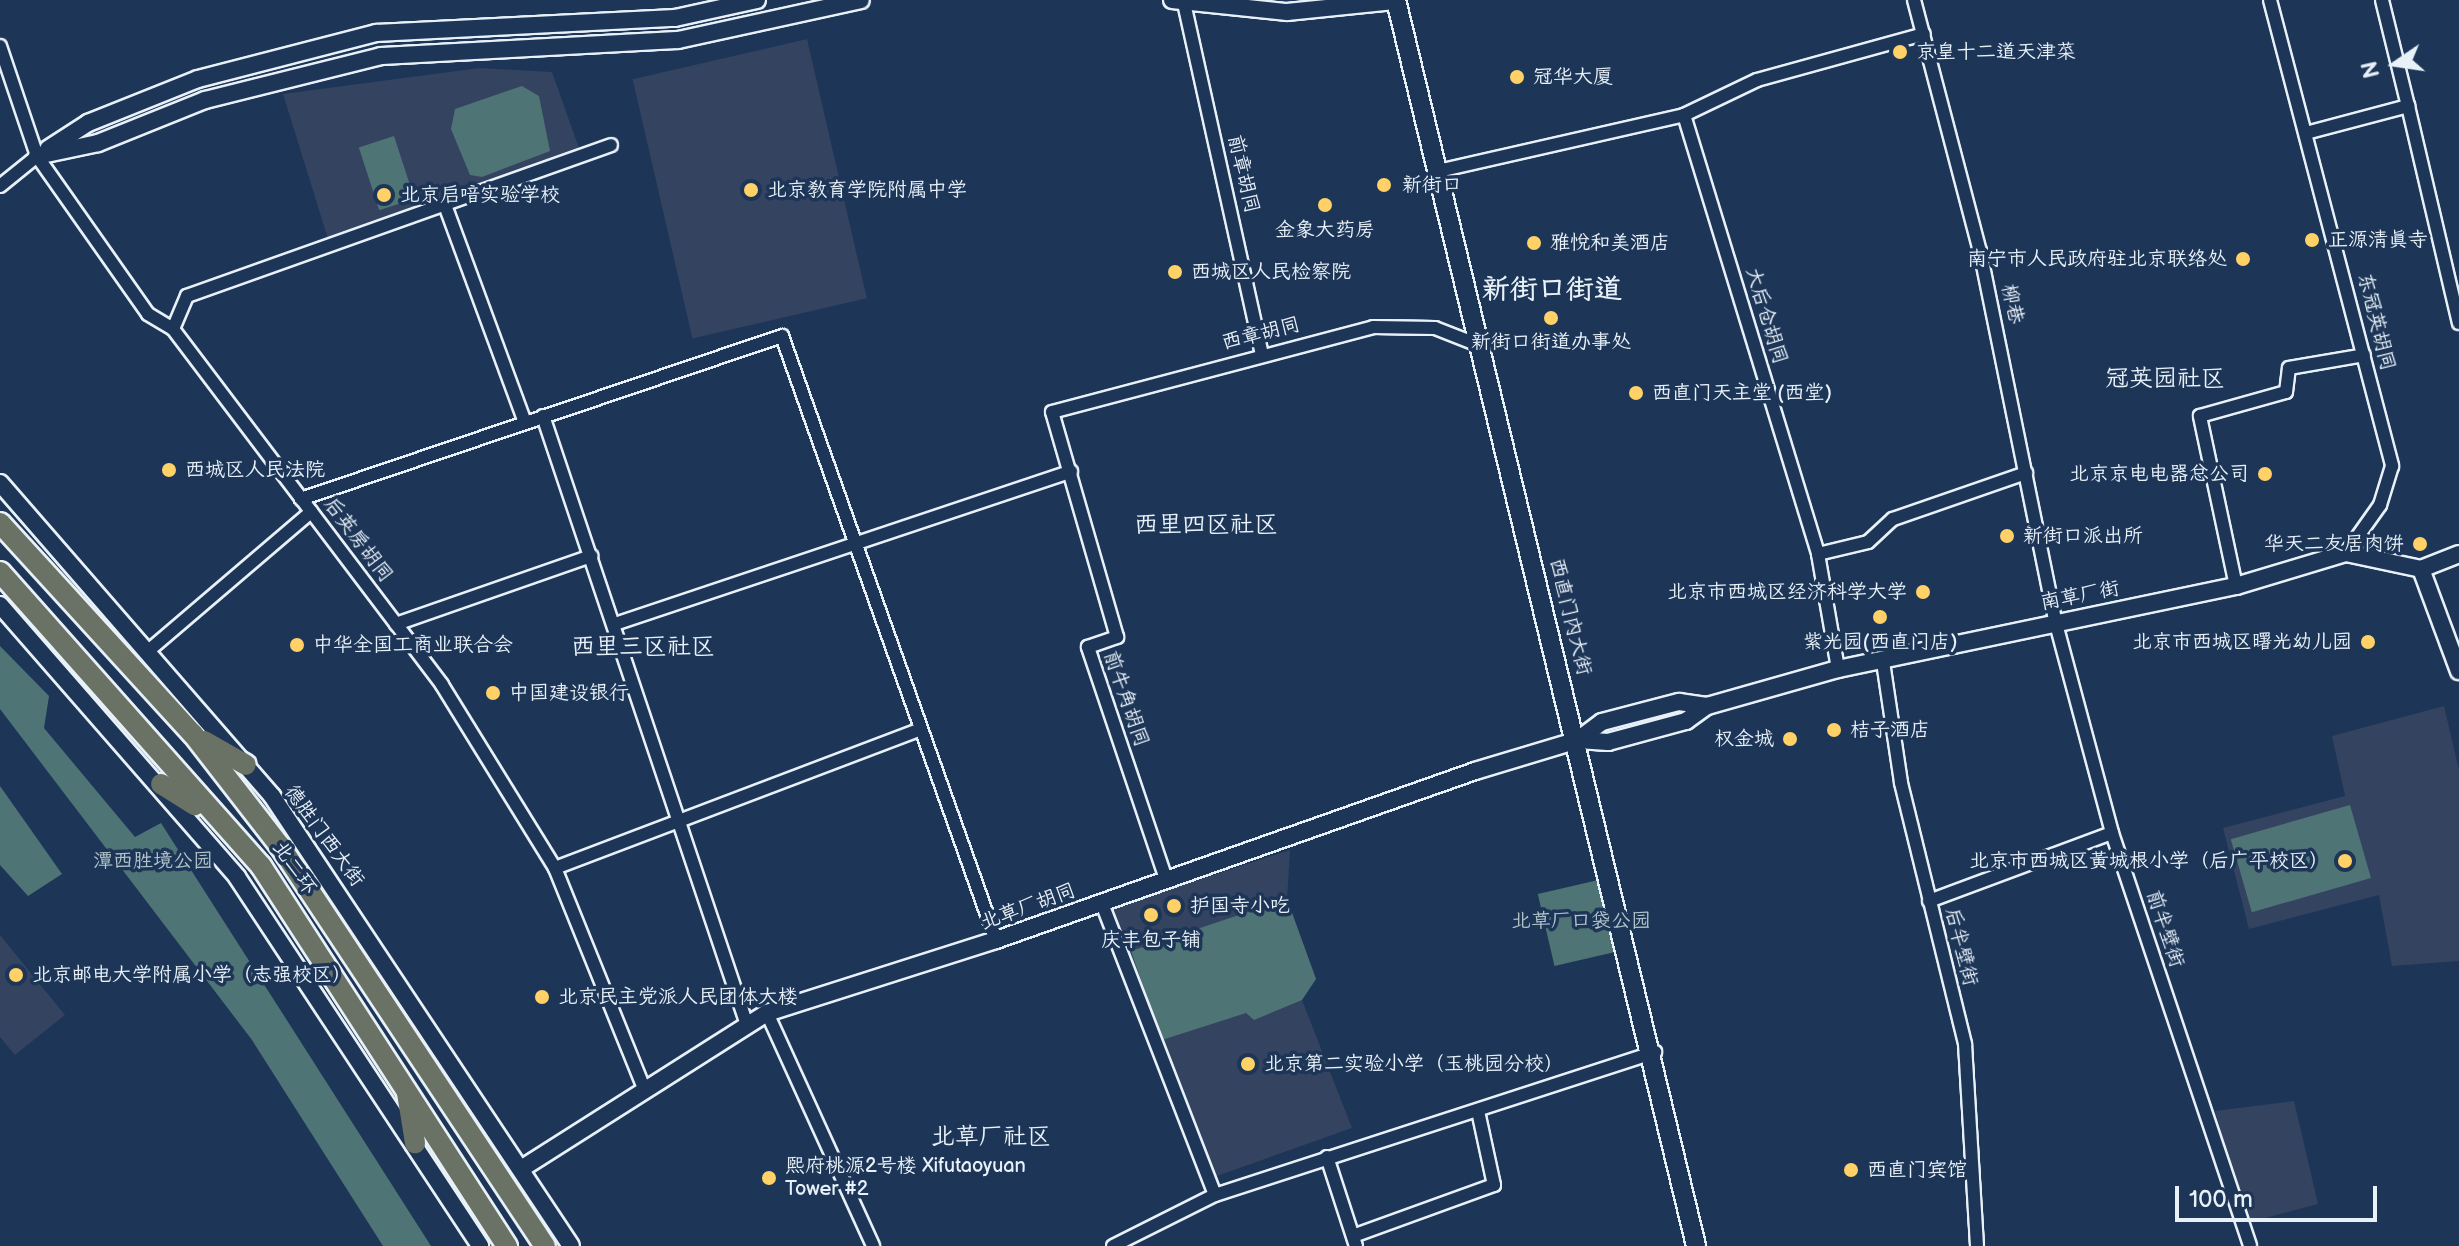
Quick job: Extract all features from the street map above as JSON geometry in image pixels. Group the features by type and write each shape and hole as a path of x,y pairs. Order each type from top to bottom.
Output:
{"highway":[{"name":"北二环","path":"0,523 193,734 288,858 545,1246"},
{"name":"北二环","path":"0,572 212,815 261,866 507,1246"},
{"path":"193,734 246,765"},
{"path":"161,784 212,815"},
{"path":"405,1085 415,1143"}],"main road":[{"name":"西直门内大街","path":"1397,0 1655,1052 1696,1246"}],"street":[{"path":"0,186 37,156 88,123 198,79 376,33 675,18 757,0"},
{"path":"37,156 98,143 205,100 381,56 678,40 861,0"},
{"path":"1178,2 1287,12 1397,0"},
{"name":"柳巷","path":"1914,0 1980,251 2055,620"},
{"name":"东冠英胡同","path":"2270,0 2392,466 2380,505 2346,553"},
{"path":"2382,0 2459,323"},
{"name":"前章胡同","path":"1178,2 1262,354"},
{"path":"1438,171 1684,115 1757,80 1924,34"},
{"name":"后英房胡同","path":"0,46 37,156 148,314 173,329 442,685 555,868 644,1088"},
{"path":"2306,133 2408,106"},
{"name":"大后仓胡同","path":"1684,115 1818,554 1838,669"},
{"path":"173,329 187,296 611,145"},
{"path":"445,205 525,423"},
{"name":"西章胡同","path":"1052,412 1373,327 1435,328 1481,346"},
{"path":"301,499 782,336 996,940"},
{"path":"2236,586 2200,416 2286,392 2289,368 2364,355"},
{"name":"前牛角胡同","path":"1052,412 1117,637 1088,647 1166,879"},
{"path":"543,416 683,820 746,1022"},
{"path":"615,624 1071,471"},
{"path":"1818,554 1868,542 1893,519 2026,473"},
{"name":"德胜门西大街","path":"0,483 246,765 320,861 571,1246"},
{"path":"147,652 311,512"},
{"name":"南草厂街","path":"1578,740 1608,742 1686,721 1707,706 1838,669 1883,662 2055,620 2236,586 2346,553 2421,569"},
{"path":"2459,554 2421,569 2456,650 2459,671"},
{"path":"396,624 591,556"},
{"path":"0,605 161,784 237,877 480,1246"},
{"name":"前半壁街","path":"2055,620 2112,833 2250,1246"},
{"name":"后半壁街","path":"1883,662 1929,901 1965,1044 1977,1246"},
{"path":"555,868 920,729"},
{"name":"北草厂胡同","path":"521,1169 746,1022 767,1013 996,940 1101,901 1578,740"},
{"path":"1929,901 2112,833"},
{"path":"1101,901 1215,1195"},
{"path":"767,1013 873,1246"},
{"path":"1113,1246 1215,1195 1655,1052"},
{"path":"1327,1157 1354,1241 1494,1185 1478,1111"}],"shaded area":[{"name":"北京教育学院附属中学","path":"807,39 867,298 692,338 633,79"},
{"name":"北京启喑实验学校","path":"479,68 552,72 580,151 328,239 283,94"},
{"name":"北京市西城区黄城根小学（后广平校区）","path":"2444,706 2459,770 2459,961 2392,966 2379,895 2249,929 2223,828 2345,796 2332,736"},
{"name":"北京第二实验小学（玉桃园分校）","path":"1290,850 1287,899 1316,979 1302,1000 1352,1128 1214,1177 1109,909"},
{"name":"北京邮电大学附属小学（志强校区）","path":"0,935 65,1015 15,1055 0,1037"},
{"path":"2294,1101 2318,1204 2246,1223 2215,1111"}],"green space":[{"path":"522,86 539,96 550,151 482,177 470,175 451,129 455,109"},
{"path":"394,136 414,199 379,210 359,147"},
{"name":"潭西胜境公园","path":"0,646 49,696 44,728 135,837 161,823 431,1246 383,1246 252,1040 0,709"},
{"name":"潭西胜境公园","path":"0,786 62,874 28,896 0,865"},
{"path":"2350,805 2371,878 2252,912 2231,839"},
{"name":"北草厂口袋公园","path":"1607,878 1624,950 1554,966 1538,894"},
{"path":"1287,899 1316,979 1302,1000 1254,1020 1246,1013 1162,1040 1131,951"}],"place":[{"name":"京皇十二道天津菜","path":"1900,52"},
{"name":"冠华大厦","path":"1517,77"},
{"name":"新街口","path":"1384,185"},
{"name":"北京教育学院附属中学","path":"751,190"},
{"name":"北京启喑实验学校","path":"384,195"},
{"name":"金象大药房","path":"1325,205"},
{"name":"正源清真寺","path":"2312,240"},
{"name":"雅悦和美酒店","path":"1534,243"},
{"name":"南宁市人民政府驻北京联络处","path":"2243,259"},
{"name":"西城区人民检察院","path":"1175,272"},
{"name":"新街口街道办事处","path":"1551,318"},
{"name":"西直门天主堂 (西堂)","path":"1636,393"},
{"name":"西城区人民法院","path":"169,470"},
{"name":"北京京电电器总公司","path":"2265,474"},
{"name":"新街口派出所","path":"2007,536"},
{"name":"华天二友居肉饼","path":"2420,544"},
{"name":"北京市西城区经济科学大学","path":"1923,592"},
{"name":"紫光园(西直门店)","path":"1880,617"},
{"name":"北京市西城区曙光幼儿园","path":"2368,642"},
{"name":"中华全国工商业联合会","path":"297,645"},
{"name":"中国建设银行","path":"493,693"},
{"name":"桔子酒店","path":"1834,730"},
{"name":"权金城","path":"1790,739"},
{"name":"北京市西城区黄城根小学（后广平校区）","path":"2345,861"},
{"name":"护国寺小吃","path":"1174,906"},
{"name":"庆丰包子铺","path":"1151,915"},
{"name":"北京邮电大学附属小学（志强校区）","path":"16,975"},
{"name":"北京民主党派人民团体大楼","path":"542,997"},
{"name":"北京第二实验小学（玉桃园分校）","path":"1248,1064"},
{"name":"西直门宾馆","path":"1851,1170"},
{"name":"熙府桃源2号楼 Xifutaoyuan Tower #2","path":"769,1178"}],"district":[{"name":"新街口街道","path":"1552,290"},
{"name":"冠英园社区","path":"2165,379"},
{"name":"西里四区社区","path":"1206,525"},
{"name":"西里三区社区","path":"643,647"},
{"name":"北草厂社区","path":"991,1137"}]}
